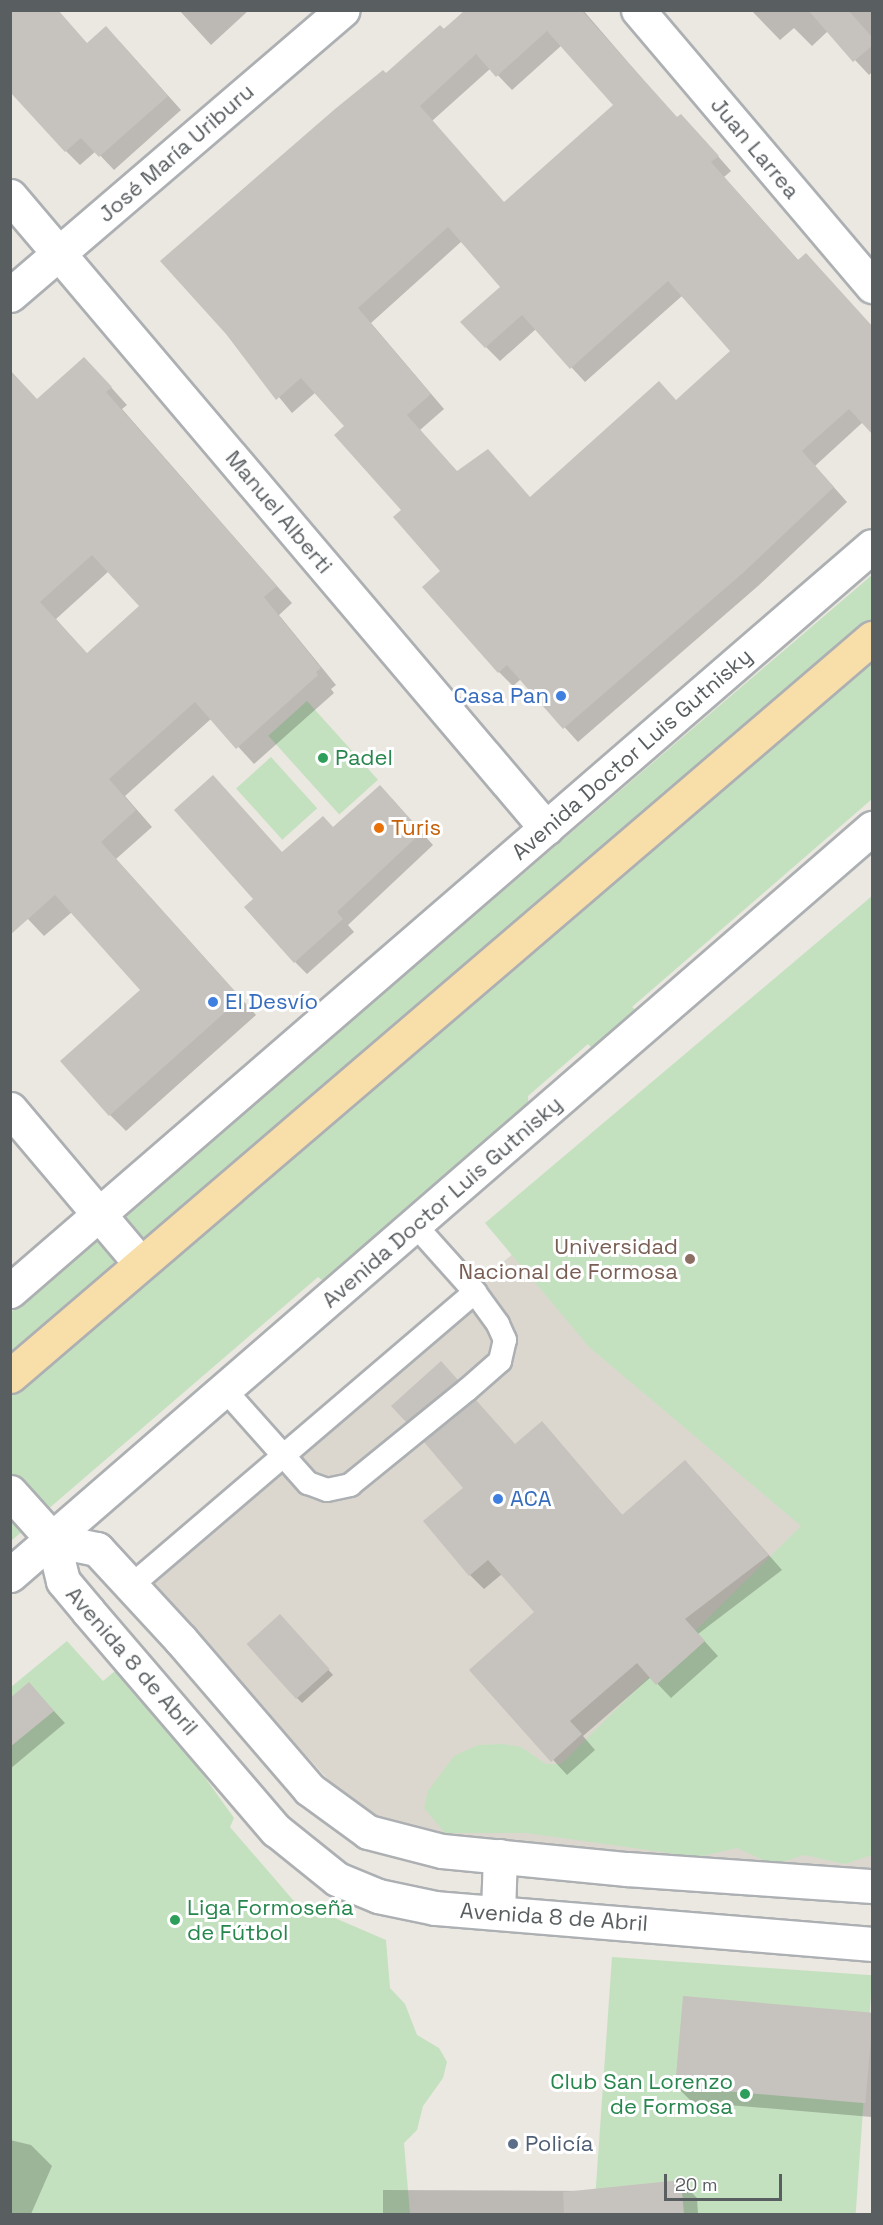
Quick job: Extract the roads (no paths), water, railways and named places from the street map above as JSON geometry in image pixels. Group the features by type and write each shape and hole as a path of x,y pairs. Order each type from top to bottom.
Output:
{"main road":[{"name":"José María Uriburu","path":"10,295 342,10"},
{"name":"Juan Larrea","path":"638,10 873,286"},
{"name":"Manuel Alberti","path":"10,196 546,828"},
{"name":"Avenida Doctor Luis Gutnisky","path":"10,1291 873,546"},
{"path":"10,1376 873,638"},
{"name":"Avenida Doctor Luis Gutnisky","path":"10,1575 873,828"},
{"path":"10,1109 140,1263"},
{"path":"10,1492 53,1540 97,1549 132,1585 309,1789 368,1832 442,1851 873,1886"},
{"name":"Avenida 8 de Abril","path":"53,1540 63,1581 276,1830 337,1879 378,1896 435,1908 873,1944"},
{"path":"498,1912 500,1856"}],"lane":[{"path":"225,1390 308,1483 327,1490 350,1485 467,1390 500,1361 505,1340 498,1324 475,1293 415,1225"},
{"path":"132,1585 475,1293"}],"place":[{"name":"Casa Pan","path":"561,696"},
{"name":"Padel","path":"323,758"},
{"name":"Turis","path":"379,828"},
{"name":"El Desvío","path":"213,1002"},
{"name":"Universidad Nacional de Formosa","path":"690,1259"},
{"name":"ACA","path":"498,1499"},
{"name":"Liga Formoseña de Fútbol","path":"175,1920"},
{"name":"Club San Lorenzo de Formosa","path":"745,2094"},
{"name":"Policía","path":"513,2144"}]}
